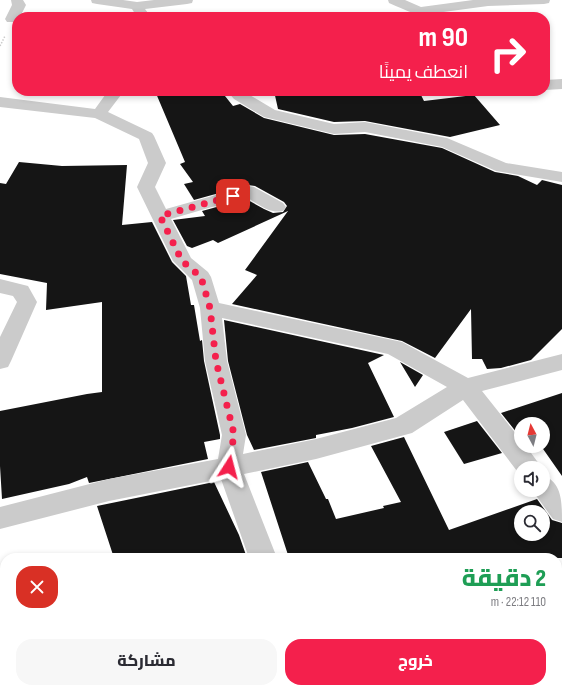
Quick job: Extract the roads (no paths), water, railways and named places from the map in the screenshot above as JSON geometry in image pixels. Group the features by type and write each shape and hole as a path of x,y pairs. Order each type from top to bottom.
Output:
{"street":[{"path":"16,12 19,5 17,0"},
{"path":"97,0 137,6 187,0"},
{"path":"394,0 418,11 488,2 544,0"},
{"path":"137,6 141,12"},
{"path":"550,85 562,84"},
{"path":"99,114 112,96"},
{"path":"239,96 270,114 334,129 365,127 447,144 502,167 562,177"},
{"path":"0,102 99,114 146,136 157,163 146,187 182,261 201,277 210,308 216,361 234,434 229,467 261,553"},
{"path":"160,216 248,191 278,207"},
{"path":"0,286 21,291 27,302 0,361"},
{"path":"210,308 394,348 466,387 524,461"},
{"path":"0,518 109,490 316,449 403,426 466,387 562,362"},
{"path":"550,495 562,511"}]}
